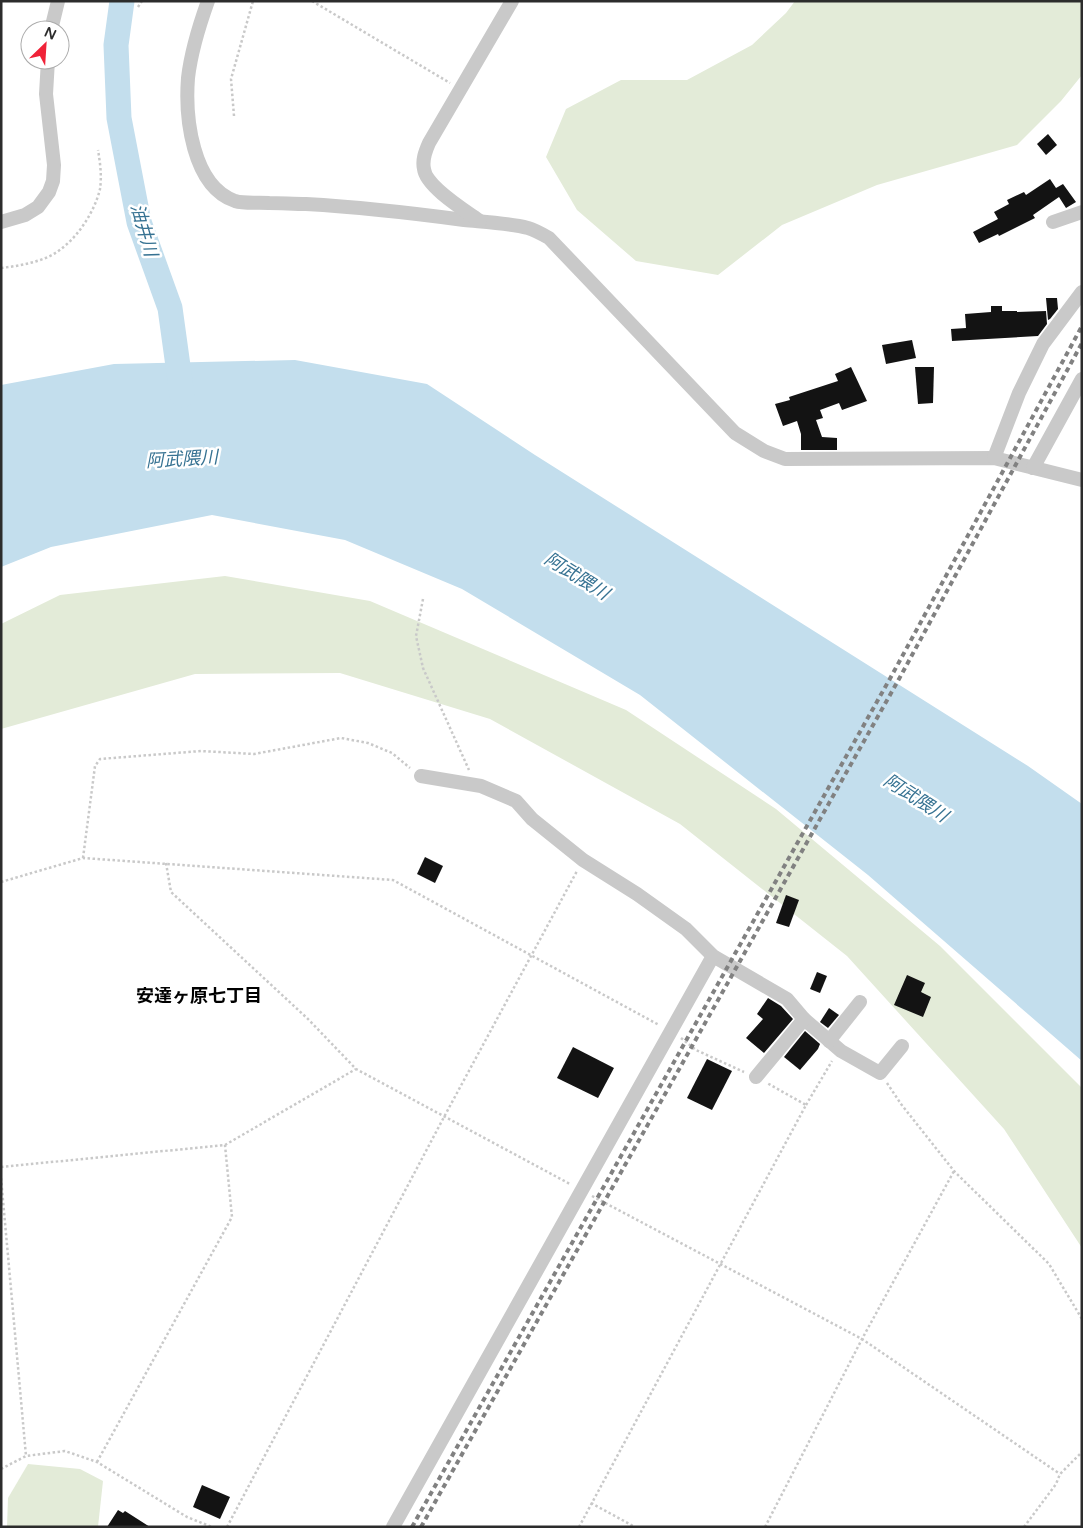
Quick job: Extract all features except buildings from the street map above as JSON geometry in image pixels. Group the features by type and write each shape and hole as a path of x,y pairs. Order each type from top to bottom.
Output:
{"street":[{"path":"53,20 58,1"},
{"path":"208,1 192,56 188,79 188,112 196,156 210,184 221,194 235,201 249,203 363,208 530,228 549,238 735,433 764,451 786,459 994,458 1082,480"},
{"path":"481,222 437,189 424,172 423,159 429,143 512,1"},
{"path":"1,222 25,215 38,208 49,192 53,182 53,154 46,94 47,70"},
{"path":"1053,222 1082,212"},
{"path":"994,458 1019,393 1043,344 1082,292"},
{"path":"1033,468 1082,379"},
{"path":"421,776 481,786 516,801 532,819 583,860 637,894 686,929 713,956 787,999 804,1020 834,1045 880,1073 902,1046"},
{"path":"393,1527 713,956"},
{"path":"834,1045 860,1002"},
{"path":"756,1077 804,1020"}],"path":[{"path":"138,7 142,1"},
{"path":"234,116 231,78 253,1"},
{"path":"312,1 460,89"},
{"path":"1,268 27,264 50,256 68,244 77,234 100,189 101,170 98,150"},
{"path":"423,599 416,636 423,668 476,785"},
{"path":"83,858 95,766 100,759 201,751 254,754 341,738 368,743 392,753 421,776"},
{"path":"1,882 83,858 393,880 671,1031 696,1050 756,1077 806,1105"},
{"path":"227,1527 583,860"},
{"path":"578,1527 806,1105 834,1045"},
{"path":"1,1167 225,1145 356,1069"},
{"path":"880,1073 901,1104 954,1171 1049,1264 1082,1319"},
{"path":"97,1462 232,1218 225,1145"},
{"path":"766,1527 862,1339 954,1171"},
{"path":"1,1178 26,1456"},
{"path":"1,1469 26,1456 65,1451 97,1462 187,1517 212,1527"},
{"path":"1024,1527 1056,1484 1060,1474 1082,1452"},
{"path":"591,1503 635,1527"}],"green space":[{"path":"795,1 1082,1 1082,75 1061,101 1017,145 877,185 782,225 718,275 636,261 577,210 546,157 566,109 621,80 687,80 752,45 786,13"},
{"path":"225,576 370,601 626,710 776,809 940,946 1082,1088 1082,1248 1004,1129 847,956 680,824 490,719 340,673 195,674 1,729 1,624 60,595"},
{"path":"28,1464 80,1469 103,1481 98,1527 7,1527 8,1498"}],"water":[{"name":"阿武隈川","path":"295,360 427,384 535,455 1028,766 1082,804 1082,1061 868,875 640,695 462,589 345,540 212,515 51,547 1,567 1,385 114,364"}],"waterway":[{"name":"油井川","path":"122,1 116,45 119,118 139,222 170,308 182,395"}],"railway":[{"path":"412,1527 892,675 1082,326"},
{"path":"421,1527 899,679 1082,343"}],"district":[{"name":"安達ヶ原七丁目","path":"199,996"}]}
